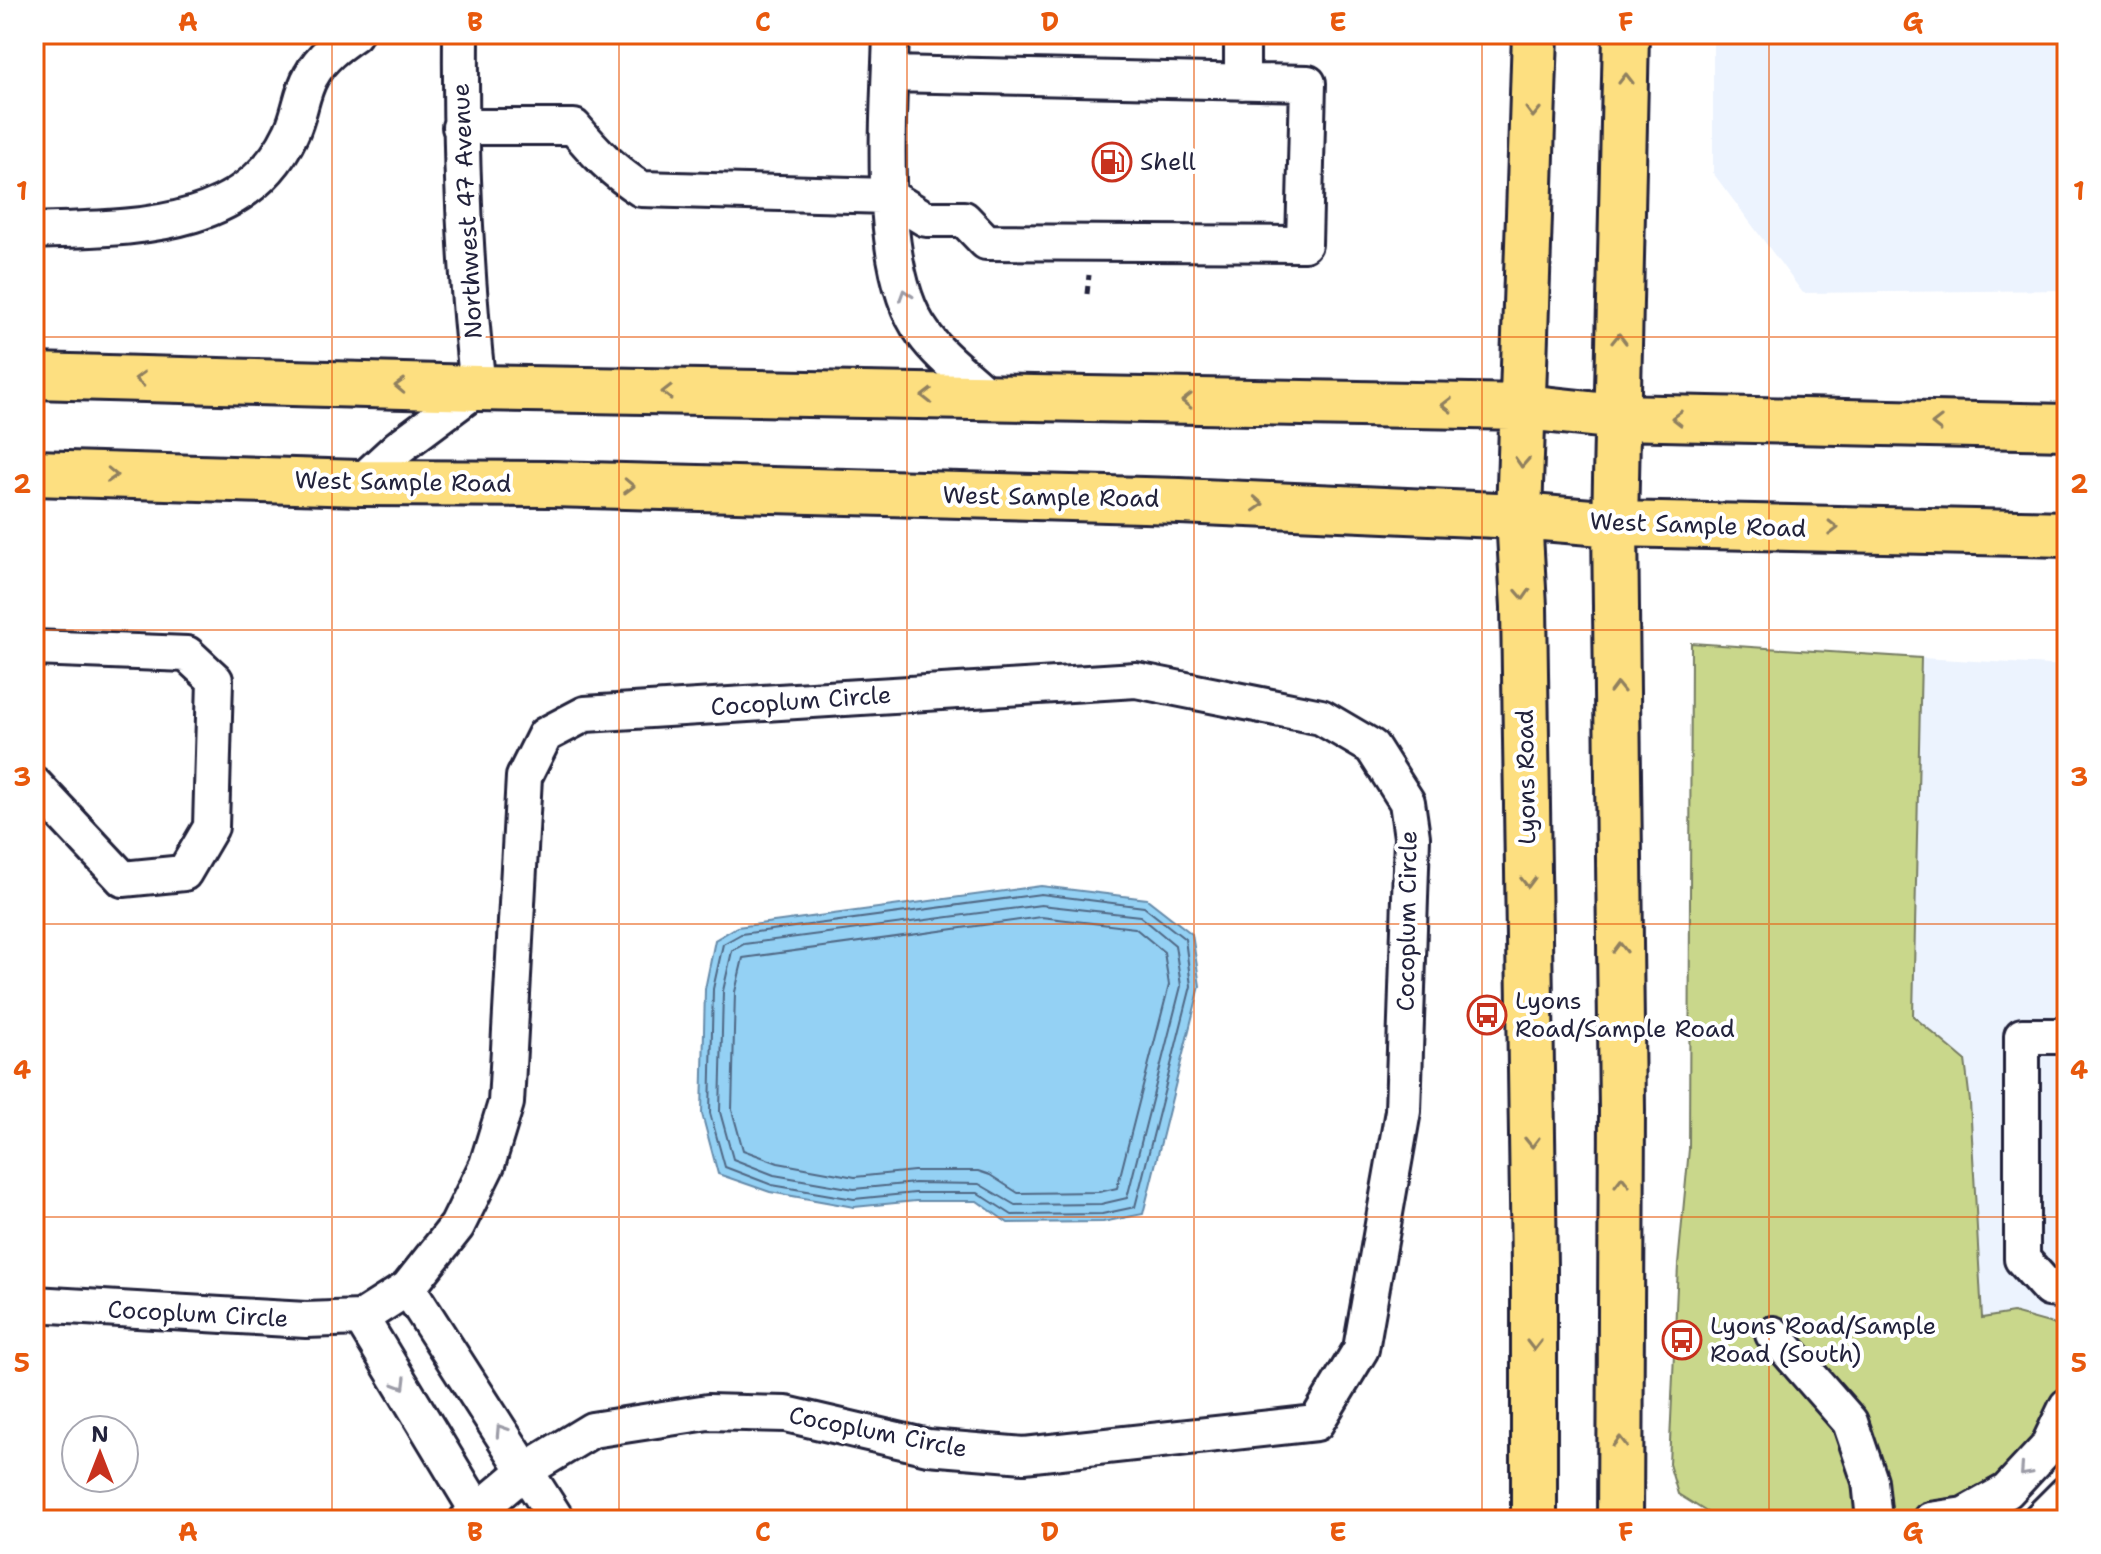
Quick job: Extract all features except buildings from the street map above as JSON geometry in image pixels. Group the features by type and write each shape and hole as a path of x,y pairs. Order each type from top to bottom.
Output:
{"main road":[{"name":"Lyons Road","path":"1534,1520 1524,607 1519,516 1535,34"},
{"path":"1620,1520 1622,1110 1615,524 1626,34"},
{"path":"34,376 478,388 1525,407 1617,417 2067,427"},
{"name":"West Sample Road","path":"34,473 1180,501 1519,516 1615,524 2067,534"}],"street":[{"path":"34,231 136,226 187,218 222,203 257,182 280,157 295,125 310,76 332,49 354,34"},
{"name":"Northwest 47 Avenue","path":"461,34 460,127 470,320 478,388"},
{"path":"891,34 888,196 901,290 924,334 989,397"},
{"path":"1242,34 1242,82"},
{"path":"460,127 574,127 618,175 641,189 888,196 926,219 964,219 986,242 1304,244 1308,83 890,74"},
{"path":"360,483 399,447 478,388"},
{"path":"34,648 187,654 215,680 211,827 184,873 123,879 34,784"},
{"name":"Cocoplum Circle","path":"34,1304 306,1320 361,1318 408,1288 457,1226 487,1165 506,1103 524,777 545,735 585,714 1136,680 1321,717 1372,747 1407,802 1412,837 1403,1111 1361,1349 1316,1423 1024,1455 928,1447 786,1414 708,1412 592,1430 526,1470 476,1517 361,1318"},
{"path":"2067,1036 2022,1036 2022,1259 2049,1289 2067,1291"},
{"path":"408,1288 557,1520"},
{"path":"1773,1334 1850,1422 1870,1481 1874,1520"},
{"path":"1930,1520 1964,1515 2007,1491 2047,1448 2067,1406"},
{"path":"2040,1520 2067,1493"}],"shaded area":[{"path":"1713,34 2067,34 2067,290 1803,293 1713,173"},
{"path":"1921,658 2067,666 2067,1328 2013,1313 1982,1319 1965,1060 1913,1016"}],"green space":[{"path":"1691,643 1921,658 1913,1016 1965,1060 1982,1318 2013,1313 2067,1328 2067,1381 2049,1430 2008,1474 1945,1509 1873,1513 1710,1514 1678,1494 1669,1464 1678,1265 1689,1149"}],"water":[{"path":"1041,886 1147,899 1192,934 1200,986 1143,1214 1103,1222 1008,1223 977,1201 916,1201 854,1207 770,1192 718,1174 702,1114 705,989 715,940 737,927"},
{"path":"154,1514 163,1520 34,1520 34,1516"}],"place":[{"name":"Shell","path":"1112,162"},
{"name":"Lyons Road/Sample Road","path":"1487,1015"},
{"name":"Lyons Road/Sample Road (South)","path":"1682,1340"}]}
